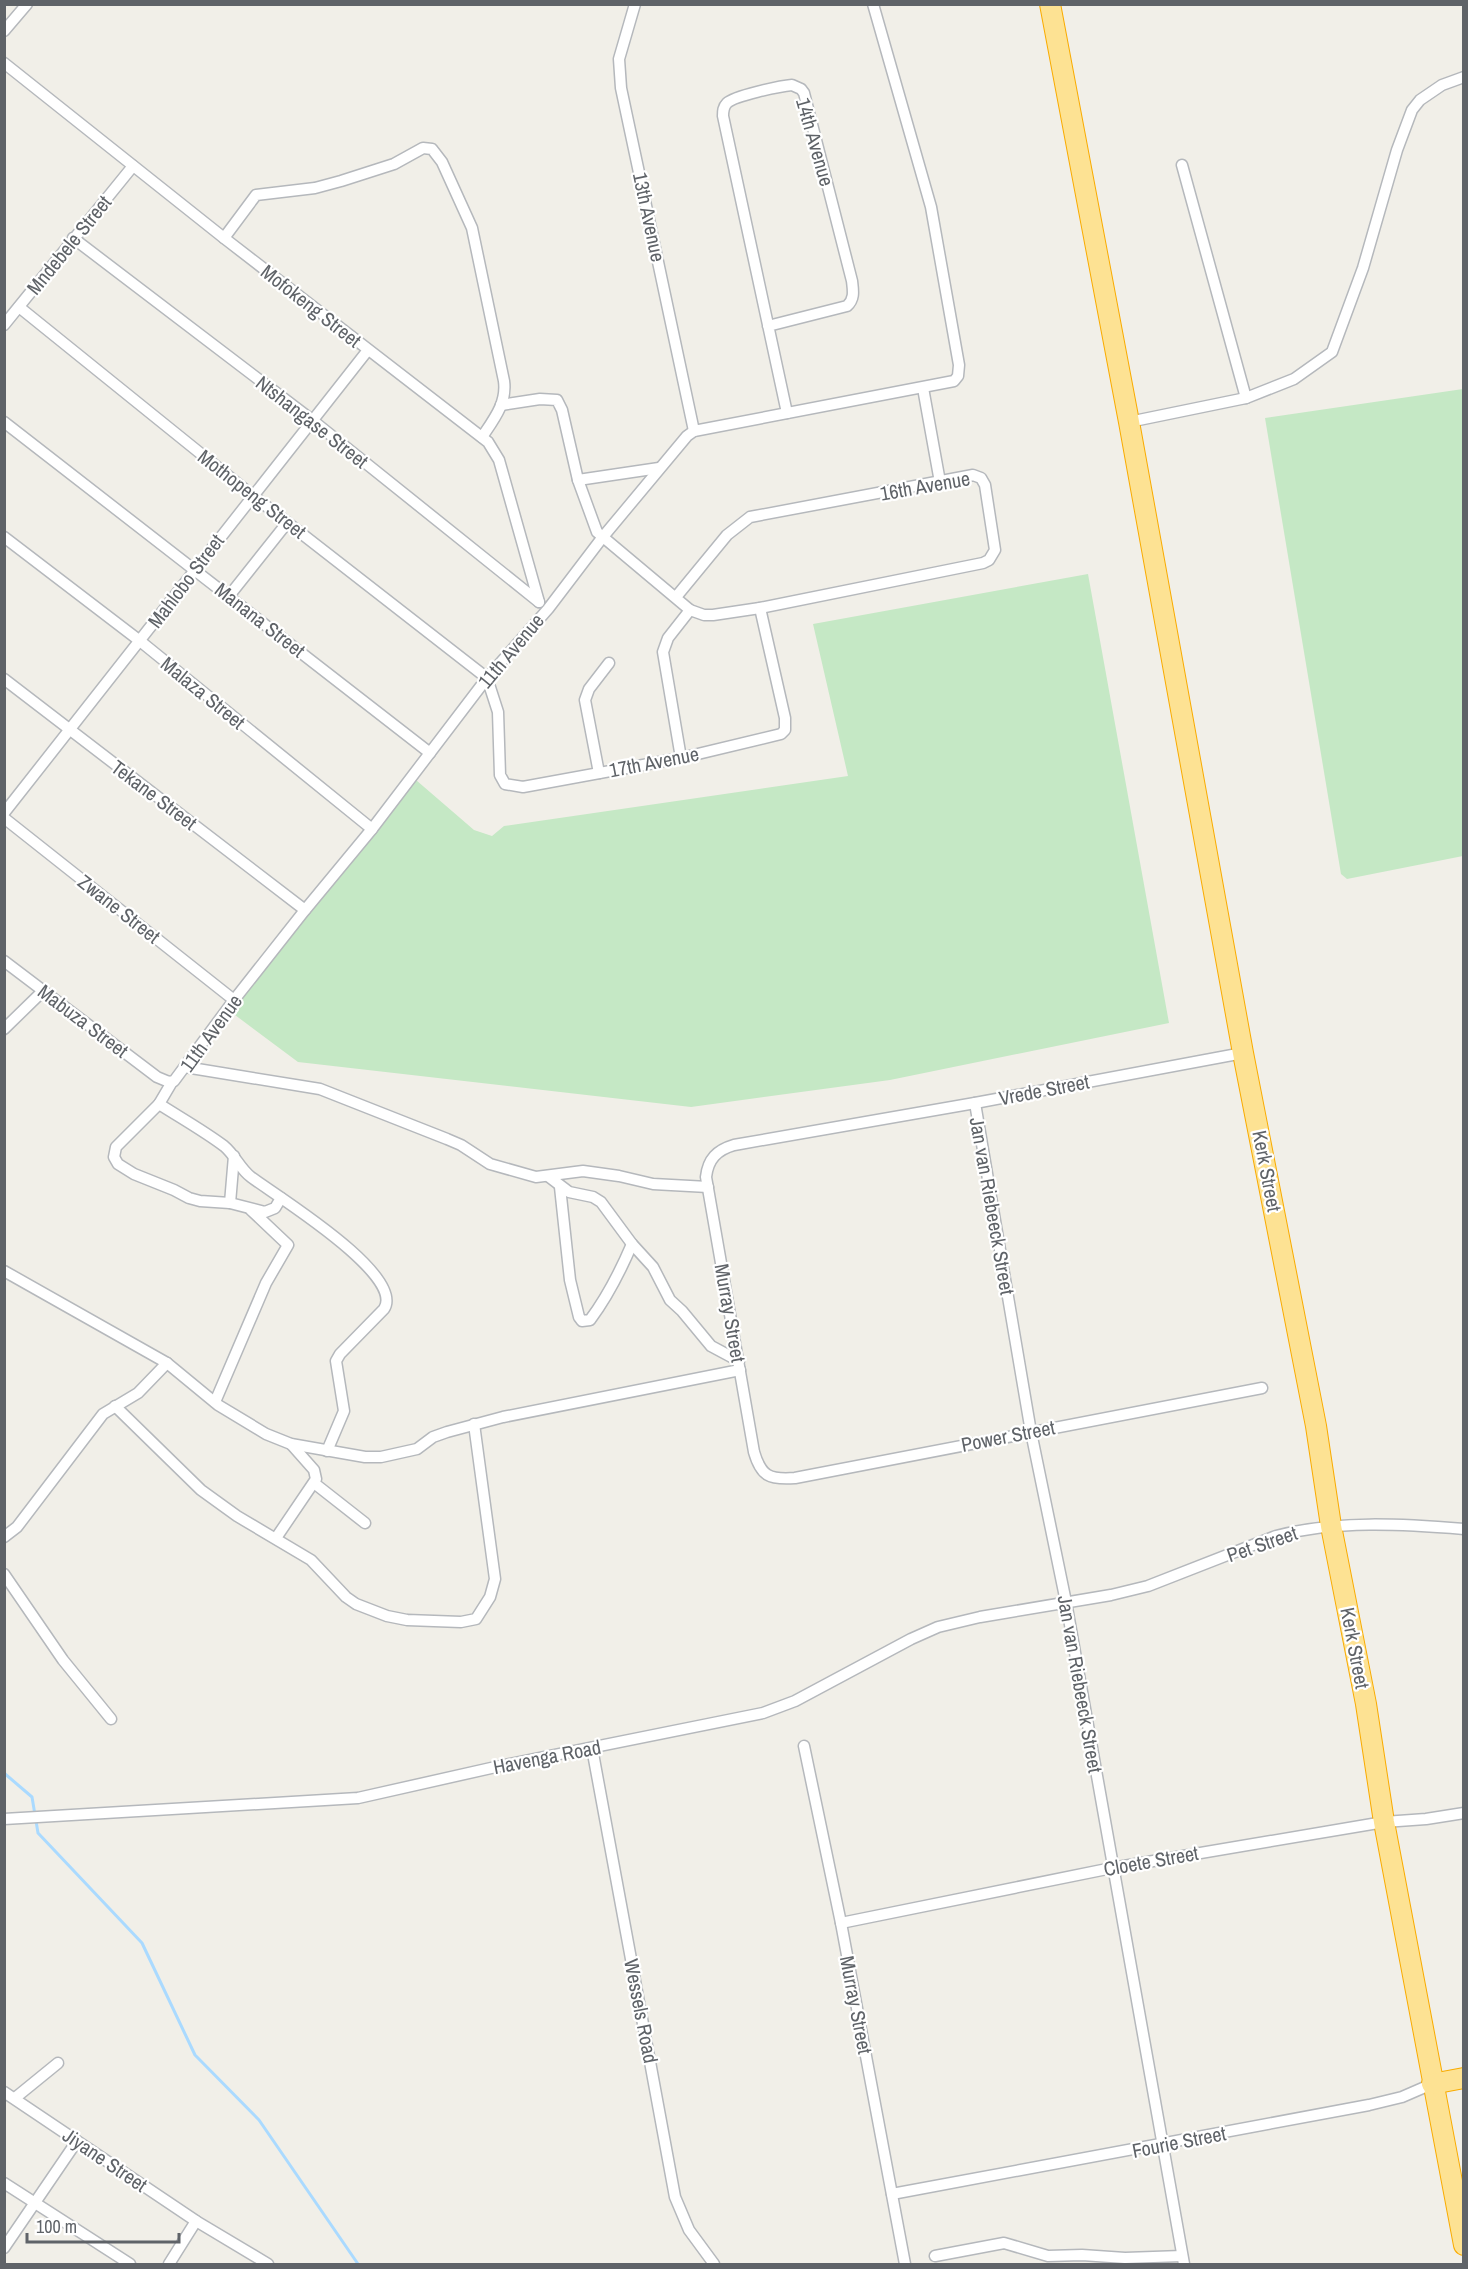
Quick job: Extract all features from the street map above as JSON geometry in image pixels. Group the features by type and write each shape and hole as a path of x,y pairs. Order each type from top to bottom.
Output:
{"highway":[{"name":"Kerk Street","path":"1050,4 1129,422 1243,1053 1316,1426 1331,1526 1366,1704 1384,1822 1464,2245"},
{"name":"Fourie Street","path":"1432,2084 1464,2079"}],"street":[{"path":"4,32 27,4"},
{"name":"13th Avenue","path":"635,4 619,59 621,88 694,431"},
{"path":"694,431 951,383 957,376 959,365 931,207 873,4"},
{"name":"Mofokeng Street","path":"4,63 224,238 482,437 495,451 499,460 544,605"},
{"path":"1129,422 1246,398 1294,379 1332,352 1363,268 1397,150 1412,110 1420,100 1442,85 1464,77"},
{"name":"14th Avenue","path":"768,326 847,306 854,293 804,93 792,85 735,99 725,105 723,111 768,326 787,413"},
{"path":"224,238 256,195 315,188 394,164 423,148 432,149 441,162 472,228 504,381 505,393 501,405 482,437"},
{"path":"1182,165 1246,398"},
{"name":"Mndebele Street","path":"4,325 133,166"},
{"name":"Ntshangase Street","path":"74,238 312,420 544,605"},
{"name":"Mothopeng Street","path":"19,307 252,495 487,678"},
{"name":"Mahlobo Street","path":"4,813 368,350"},
{"path":"923,388 940,482"},
{"path":"501,405 540,399 557,400 562,410 578,480 593,525 602,538 690,610 668,638 663,652 681,758"},
{"name":"Manana Street","path":"4,422 430,753"},
{"name":"11th Avenue","path":"230,1203 189,1198 134,1174 118,1164 114,1156 116,1147 159,1104 167,1081 185,1067 234,1000 372,829 544,605 659,468 694,431"},
{"path":"578,480 659,468"},
{"name":"16th Avenue","path":"676,597 727,535 750,517 973,475 981,478 983,482 995,544 994,555 978,565 760,608 713,615 704,615 690,610"},
{"path":"229,596 287,522"},
{"name":"Malaza Street","path":"4,537 140,641 372,829"},
{"name":"17th Avenue","path":"487,678 498,712 499,767 504,783 511,786 523,786 681,758 778,736 785,730 783,709 760,608"},
{"path":"599,773 585,700 589,689 609,663"},
{"name":"Tekane Street","path":"4,678 305,910"},
{"name":"Zwane Street","path":"4,818 234,1000"},
{"name":"Mabuza Street","path":"4,961 167,1081"},
{"path":"4,1029 43,991"},
{"name":"Vrede Street","path":"710,1162 720,1150 734,1145 1243,1053"},
{"path":"185,1067 320,1089 461,1145 490,1164 536,1177 583,1171 653,1184 708,1187"},
{"name":"Jan van Riebeeck Street","path":"975,1103 1032,1432 1066,1602 1183,2260"},
{"path":"159,1104 225,1147 249,1176 345,1245 377,1280 387,1295 387,1305 379,1317 338,1357 336,1365 344,1411 327,1451"},
{"path":"234,1156 230,1203 261,1212 271,1211 281,1198"},
{"name":"Murray Street","path":"710,1162 706,1177 750,1434 758,1465"},
{"path":"548,1176 560,1186 574,1193 598,1199 632,1244 653,1267 670,1300 704,1338 739,1366"},
{"path":"560,1186 570,1280 582,1321 590,1320 604,1302 632,1244"},
{"path":"215,1402 266,1284 288,1245 250,1209"},
{"path":"4,1271 167,1363 215,1402 266,1434 291,1444 327,1451 381,1457 417,1449 433,1437 503,1416 739,1366"},
{"path":"4,1538 17,1527 103,1414 138,1393 167,1363"},
{"name":"Power Street","path":"758,1465 764,1473 772,1477 795,1478 1262,1388"},
{"path":"115,1406 201,1490 237,1516 311,1560 346,1597 369,1610 422,1622 461,1622 476,1619 490,1597 495,1579 474,1424"},
{"path":"276,1538 314,1483 316,1472 291,1444"},
{"path":"314,1483 366,1523"},
{"name":"Pet Street","path":"1066,1602 1148,1586 1276,1536 1312,1528 1376,1525 1464,1529"},
{"path":"4,1574 63,1660 111,1719"},
{"name":"Havenga Road","path":"10,1819 358,1798 763,1713 795,1701 924,1632 980,1617 1066,1602"},
{"name":"Murray Street","path":"804,1746 841,1923 905,2265"},
{"name":"Wessels Road","path":"592,1748 675,2197 689,2230 714,2265"},
{"name":"Cloete Street","path":"841,1923 1112,1868 1384,1822 1464,1813"},
{"path":"15,2098 58,2062"},
{"name":"Fourie Street","path":"892,2194 1369,2105 1402,2097 1432,2084"},
{"name":"Jiyane Street","path":"4,2092 196,2221 268,2265"},
{"path":"4,2248 77,2141"},
{"path":"4,2183 130,2265"},
{"path":"169,2265 196,2221"},
{"path":"935,2256 1004,2243 1048,2256 1082,2255 1183,2260"}],"green space":[{"path":"1463,389 1463,856 1347,879 1341,874 1265,418"},
{"path":"1088,574 1169,1023 890,1080 691,1107 298,1062 227,1009 409,774 474,830 492,836 504,826 848,776 813,624"}],"waterway":[{"path":"4,1773 32,1797 38,1833 142,1943 195,2055 259,2120 358,2264"}]}
